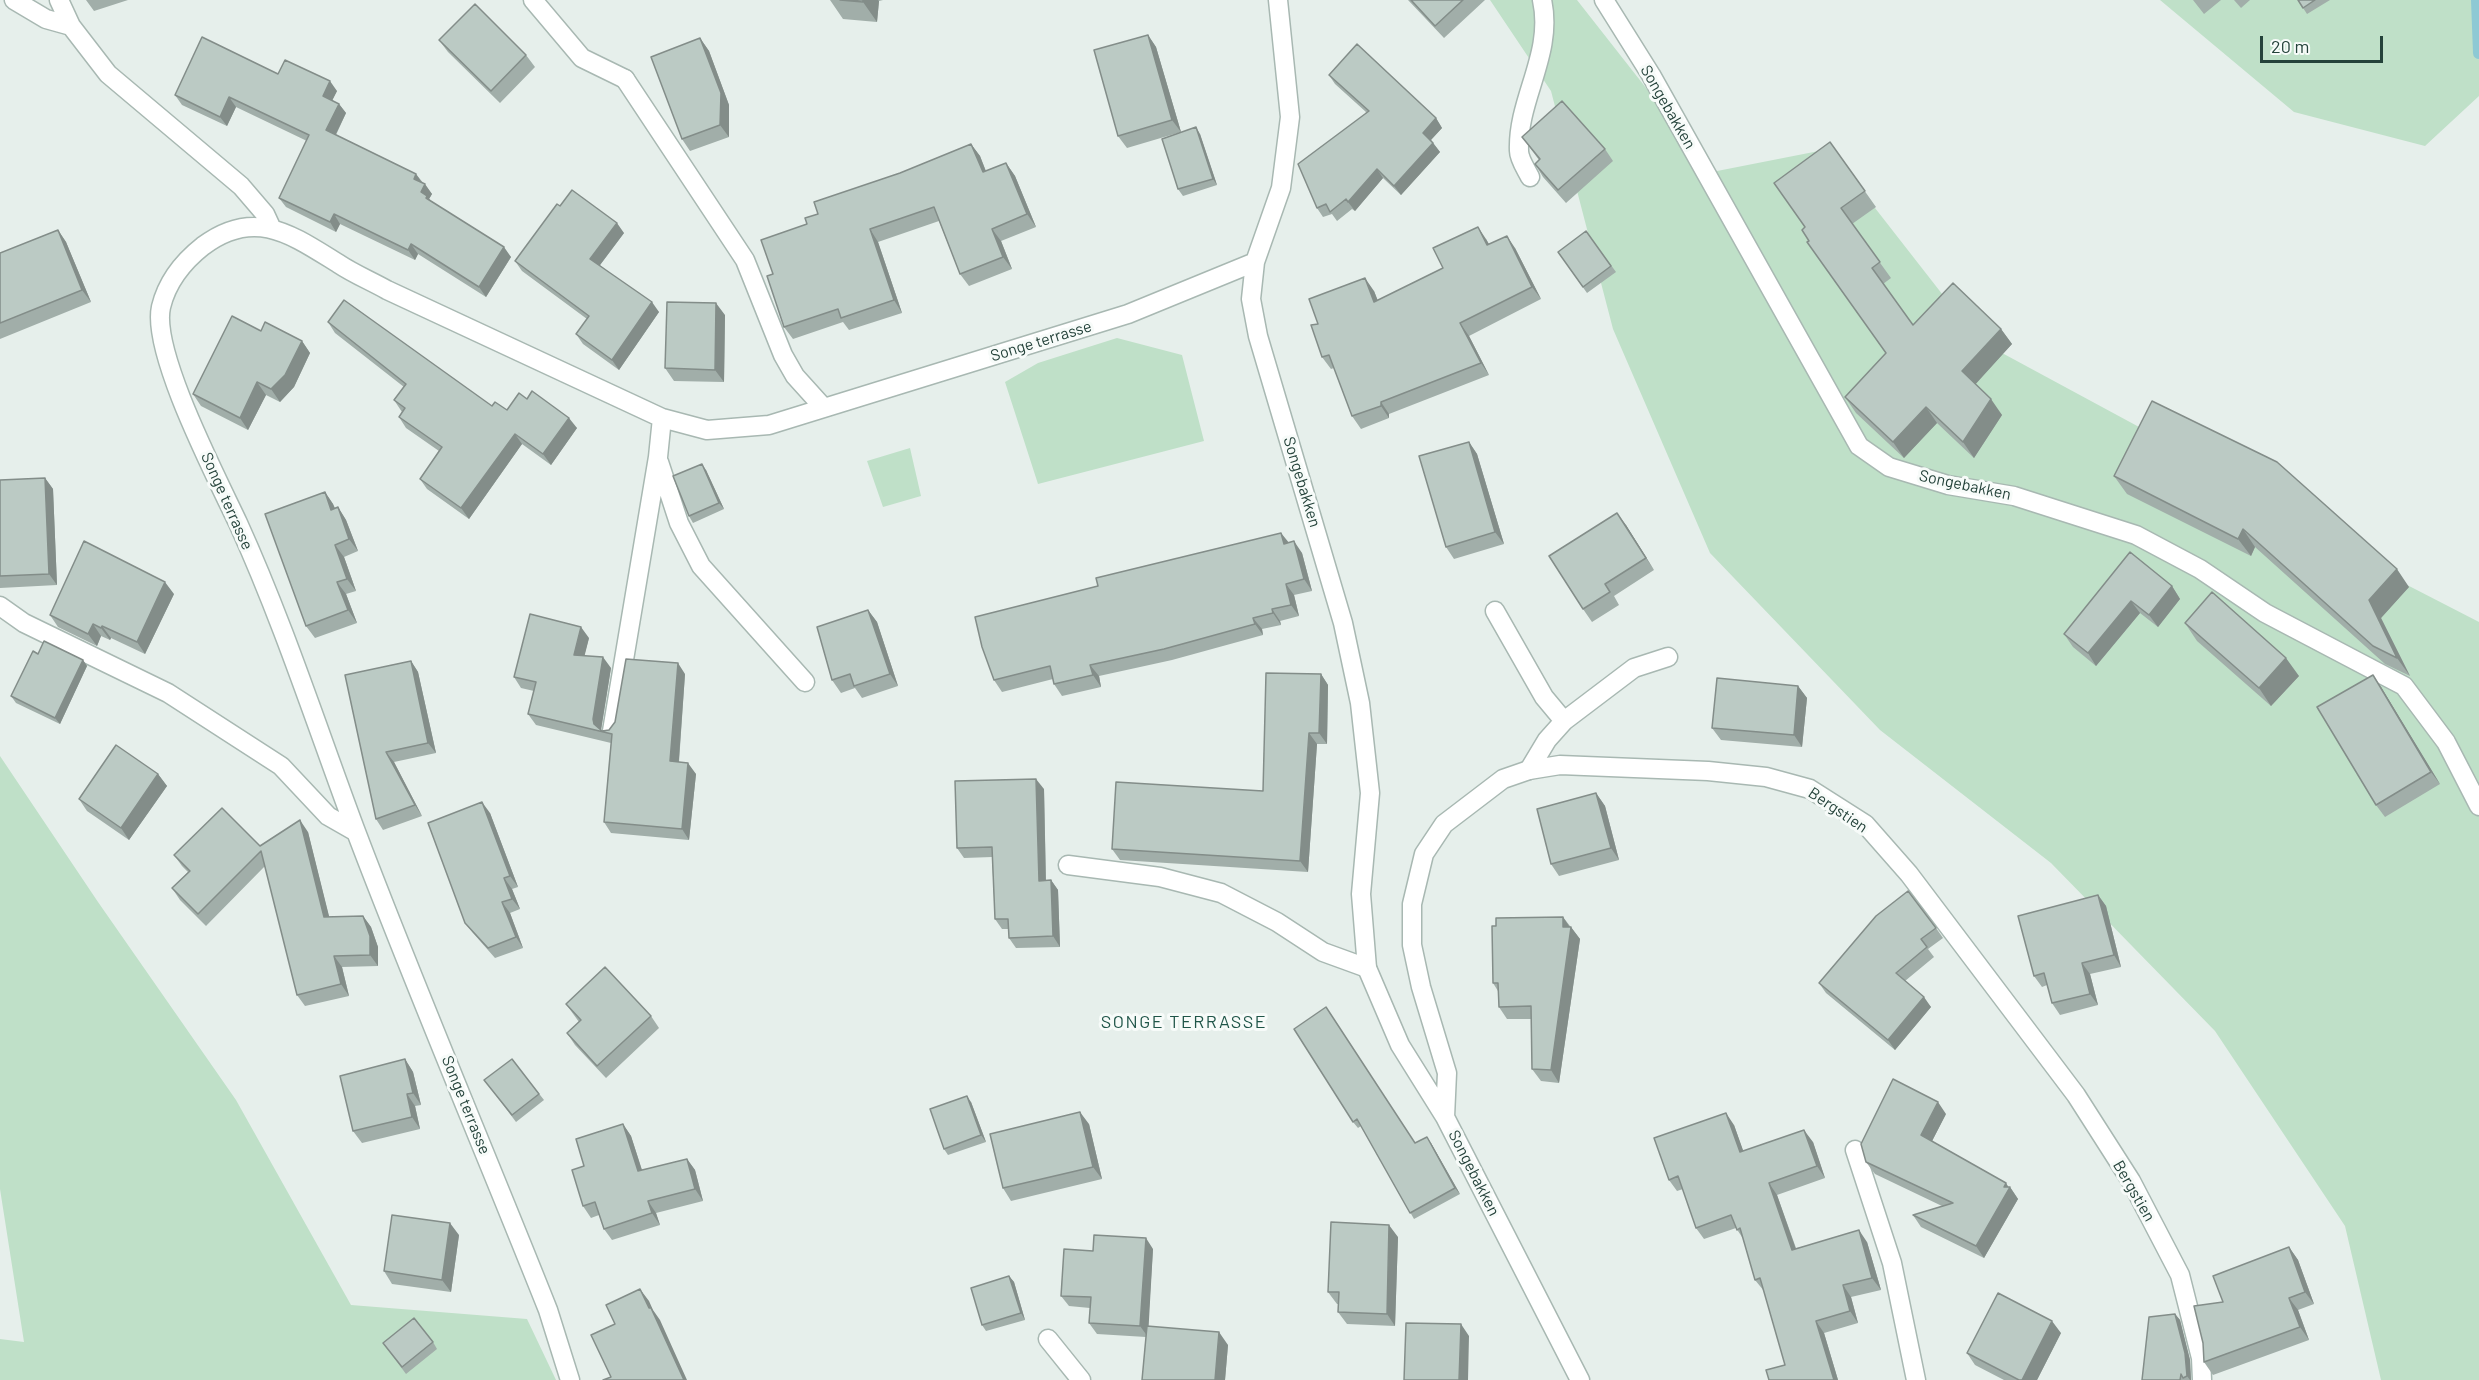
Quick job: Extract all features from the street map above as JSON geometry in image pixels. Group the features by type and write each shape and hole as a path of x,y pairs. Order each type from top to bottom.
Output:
{"street":[{"path":"14,0 46,19 71,26"},
{"path":"59,0 71,26 108,74 241,186 265,214 271,227"},
{"path":"533,0 582,58 625,79 745,260 783,355 795,376 823,407"},
{"name":"Songebakken","path":"1278,0 1290,117 1281,188 1255,262 1251,299 1258,336 1343,623 1360,703 1370,793 1360,894 1367,968 1400,1045 1445,1117 1580,1380"},
{"path":"1530,177 1519,154 1521,128 1544,46 1545,13 1542,0"},
{"name":"Songebakken","path":"1604,0 1651,75 1859,446 1889,467 1948,485 2014,496 2136,535 2200,569 2265,613 2404,686 2446,742 2479,806"},
{"name":"Songe terrasse","path":"570,1380 548,1310 357,832 242,531 199,439 167,360 161,336 161,308 171,283 186,260 215,237 249,227 271,227 292,235 387,290 662,418 707,430 769,425 1128,314 1255,262"},
{"path":"612,731 658,457 662,418"},
{"path":"658,457 679,523 701,566 805,682"},
{"path":"0,606 24,623 168,693 281,766 328,816 357,832"},
{"path":"1495,611 1544,697 1564,721"},
{"path":"1529,770 1547,740 1564,721 1634,668 1668,657"},
{"name":"Bergstien","path":"1445,1117 1447,1073 1412,945 1412,904 1424,854 1444,824 1503,779 1529,770 1560,765 1708,771 1766,777 1810,789 1865,824 1909,874 2076,1095 2131,1181 2180,1275 2202,1358 2202,1380"},
{"path":"1068,865 1160,877 1221,893 1276,922 1323,952 1367,968"},
{"path":"1855,1150 1892,1263 1916,1380"},
{"path":"1048,1339 1081,1380"}],"green space":[{"path":"1490,0 1577,0 1712,172 1829,149 1978,340 2165,441 2378,570 2479,622 2479,1380 2381,1380 2345,1226 2215,1031 2051,863 1880,730 1710,553 1613,329 1551,91"},
{"path":"2160,0 2479,0 2479,96 2425,146 2294,112"},
{"path":"1117,338 1182,355 1204,441 1038,484 1005,382 1038,363"},
{"path":"910,448 921,496 883,507 867,461"},
{"path":"0,756 236,1100 351,1305 527,1319 556,1380 0,1380 0,1339 24,1342 0,1189"}],"building":[{"path":"840,0 863,0 863,2"},
{"path":"1411,0 1463,0 1435,26"},
{"path":"2298,0 2315,0 2303,8"},
{"path":"475,4 526,55 491,91 439,40"},
{"path":"1148,35 1172,120 1118,136 1094,50"},
{"path":"202,37 278,74 285,60 330,81 323,96 339,104 326,130 416,174 414,179 425,184 421,192 427,196 426,198 504,247 479,287 411,244 408,250 334,214 330,222 279,198 309,135 229,97 220,117 175,95"},
{"path":"700,38 721,93 720,125 682,139 651,57"},
{"path":"1357,44 1436,118 1423,133 1433,143 1394,186 1377,169 1348,202 1346,199 1330,212 1326,204 1317,208 1298,164 1369,111 1329,75"},
{"path":"1562,101 1605,149 1558,190 1535,164 1540,159 1522,137"},
{"path":"1196,127 1213,179 1178,189 1162,139"},
{"path":"1830,142 1865,191 1841,208 1880,262 1872,268 1913,325 1953,283 2001,329 1962,371 1991,399 1963,442 1926,407 1893,442 1845,397 1886,353 1807,242 1809,241 1802,230 1805,227 1774,183"},
{"path":"971,144 983,172 1006,163 1027,214 992,229 1003,257 960,274 934,207 870,229 894,300 841,318 838,309 784,327 767,276 773,274 761,240 807,224 805,218 818,214 814,202 900,173"},
{"path":"572,190 617,223 590,259 652,302 612,360 576,334 589,316 515,261 557,204 560,206"},
{"path":"1478,227 1487,245 1507,236 1532,287 1460,323 1481,363 1381,402 1381,406 1352,416 1329,355 1322,357 1311,325 1318,324 1309,299 1365,278 1374,302 1443,268 1433,248"},
{"path":"58,230 82,290 0,323 0,253"},
{"path":"1586,231 1611,266 1583,287 1558,252"},
{"path":"344,300 492,406 495,402 507,410 519,393 527,399 532,391 569,418 543,454 515,434 461,508 420,479 442,447 399,417 405,408 394,400 406,384 328,322"},
{"path":"667,302 716,303 715,370 665,368"},
{"path":"232,316 261,331 265,322 302,341 285,375 271,389 257,382 240,418 193,394"},
{"path":"2152,401 2277,462 2397,569 2369,600 2397,658 2373,646 2243,529 2238,539 2114,476"},
{"path":"1469,442 1495,532 1446,547 1419,456"},
{"path":"702,464 719,503 689,516 673,476"},
{"path":"45,478 49,574 0,576 0,480"},
{"path":"325,492 331,510 338,507 349,539 335,545 347,579 337,582 348,610 306,626 265,514"},
{"path":"1617,513 1646,558 1605,584 1610,592 1583,609 1549,556"},
{"path":"1281,533 1284,544 1294,541 1304,579 1286,584 1291,605 1272,609 1273,613 1253,618 1255,624 1164,649 1090,665 1093,675 1054,684 1050,666 994,680 982,647 975,617 1098,586 1096,578"},
{"path":"84,541 165,582 137,642 93,624 88,634 50,615"},
{"path":"2130,552 2172,586 2149,615 2131,601 2088,653 2064,634"},
{"path":"2212,592 2286,658 2259,688 2185,623"},
{"path":"868,610 890,674 854,686 850,674 832,680 817,627"},
{"path":"530,614 581,627 574,655 603,657 593,719 594,724 602,731 609,730 615,722 626,659 678,663 670,761 688,763 682,829 604,822 612,734 528,714 536,682 514,677"},
{"path":"44,641 83,660 55,718 11,696 33,651 38,654"},
{"path":"411,661 428,743 386,752 415,805 376,819 345,675"},
{"path":"1266,673 1321,674 1319,733 1309,733 1300,861 1112,849 1116,782 1263,791"},
{"path":"2373,675 2431,772 2376,805 2317,707"},
{"path":"1717,678 1798,686 1794,735 1712,728"},
{"path":"116,745 158,774 121,828 79,799"},
{"path":"1036,779 1039,881 1051,880 1053,936 1009,938 1008,919 995,919 992,847 957,848 955,781"},
{"path":"1596,793 1611,848 1551,864 1537,809"},
{"path":"482,802 510,876 504,878 512,899 502,902 516,937 488,948 465,923 428,823"},
{"path":"222,808 260,846 300,820 324,917 363,916 370,936 370,955 334,956 341,984 297,995 261,851 198,914 172,888 190,871 174,855"},
{"path":"1908,891 1936,928 1921,939 1927,947 1896,973 1924,997 1888,1040 1819,983 1876,916"},
{"path":"2098,895 2114,955 2082,963 2090,994 2052,1003 2044,973 2034,976 2018,916"},
{"path":"1563,917 1563,927 1571,927 1551,1070 1532,1069 1531,1006 1499,1007 1498,983 1493,983 1492,926 1496,926 1496,918"},
{"path":"605,967 651,1016 597,1066 567,1033 581,1020 566,1004"},
{"path":"1326,1007 1415,1143 1427,1137 1455,1188 1410,1213 1357,1119 1353,1122 1294,1029"},
{"path":"405,1059 413,1093 407,1094 412,1117 353,1131 340,1076"},
{"path":"512,1059 539,1094 512,1115 484,1080"},
{"path":"1893,1079 1938,1102 1921,1135 2006,1183 2004,1187 2010,1187 1976,1246 1913,1215 1953,1203 1866,1162 1861,1144"},
{"path":"967,1096 981,1135 944,1149 930,1109"},
{"path":"1080,1112 1093,1167 1003,1188 990,1134"},
{"path":"1726,1113 1740,1152 1804,1130 1817,1166 1769,1183 1792,1250 1859,1230 1872,1278 1843,1285 1850,1311 1816,1321 1834,1380 1769,1380 1766,1370 1785,1365 1760,1278 1755,1280 1740,1228 1737,1230 1731,1215 1696,1228 1678,1176 1669,1180 1654,1138"},
{"path":"623,1124 638,1171 687,1159 695,1189 648,1201 652,1213 604,1229 595,1202 583,1206 572,1170 584,1166 576,1139"},
{"path":"392,1215 450,1223 442,1280 384,1271"},
{"path":"1331,1222 1389,1225 1387,1314 1338,1312 1339,1292 1328,1292"},
{"path":"1094,1235 1146,1238 1140,1326 1089,1323 1091,1297 1061,1296 1064,1249 1093,1251"},
{"path":"2289,1247 2305,1292 2289,1298 2300,1327 2204,1362 2203,1343 2194,1306 2223,1302 2213,1276"},
{"path":"1009,1276 1021,1313 982,1325 971,1288"},
{"path":"640,1289 684,1380 603,1380 611,1377 591,1335 615,1324 606,1305"},
{"path":"1998,1293 2052,1321 2022,1380 1967,1353"},
{"path":"2175,1314 2185,1353 2187,1376 2183,1378 2181,1374 2180,1380 2142,1380 2149,1317"},
{"path":"414,1318 433,1342 402,1367 383,1343"},
{"path":"1406,1323 1461,1324 1459,1380 1404,1380"},
{"path":"1147,1326 1219,1332 1215,1380 1142,1380"}],"waterway":[{"path":"2477,0 2479,53"}],"district":[{"name":"SONGE TERRASSE","path":"1184,1022"}]}
